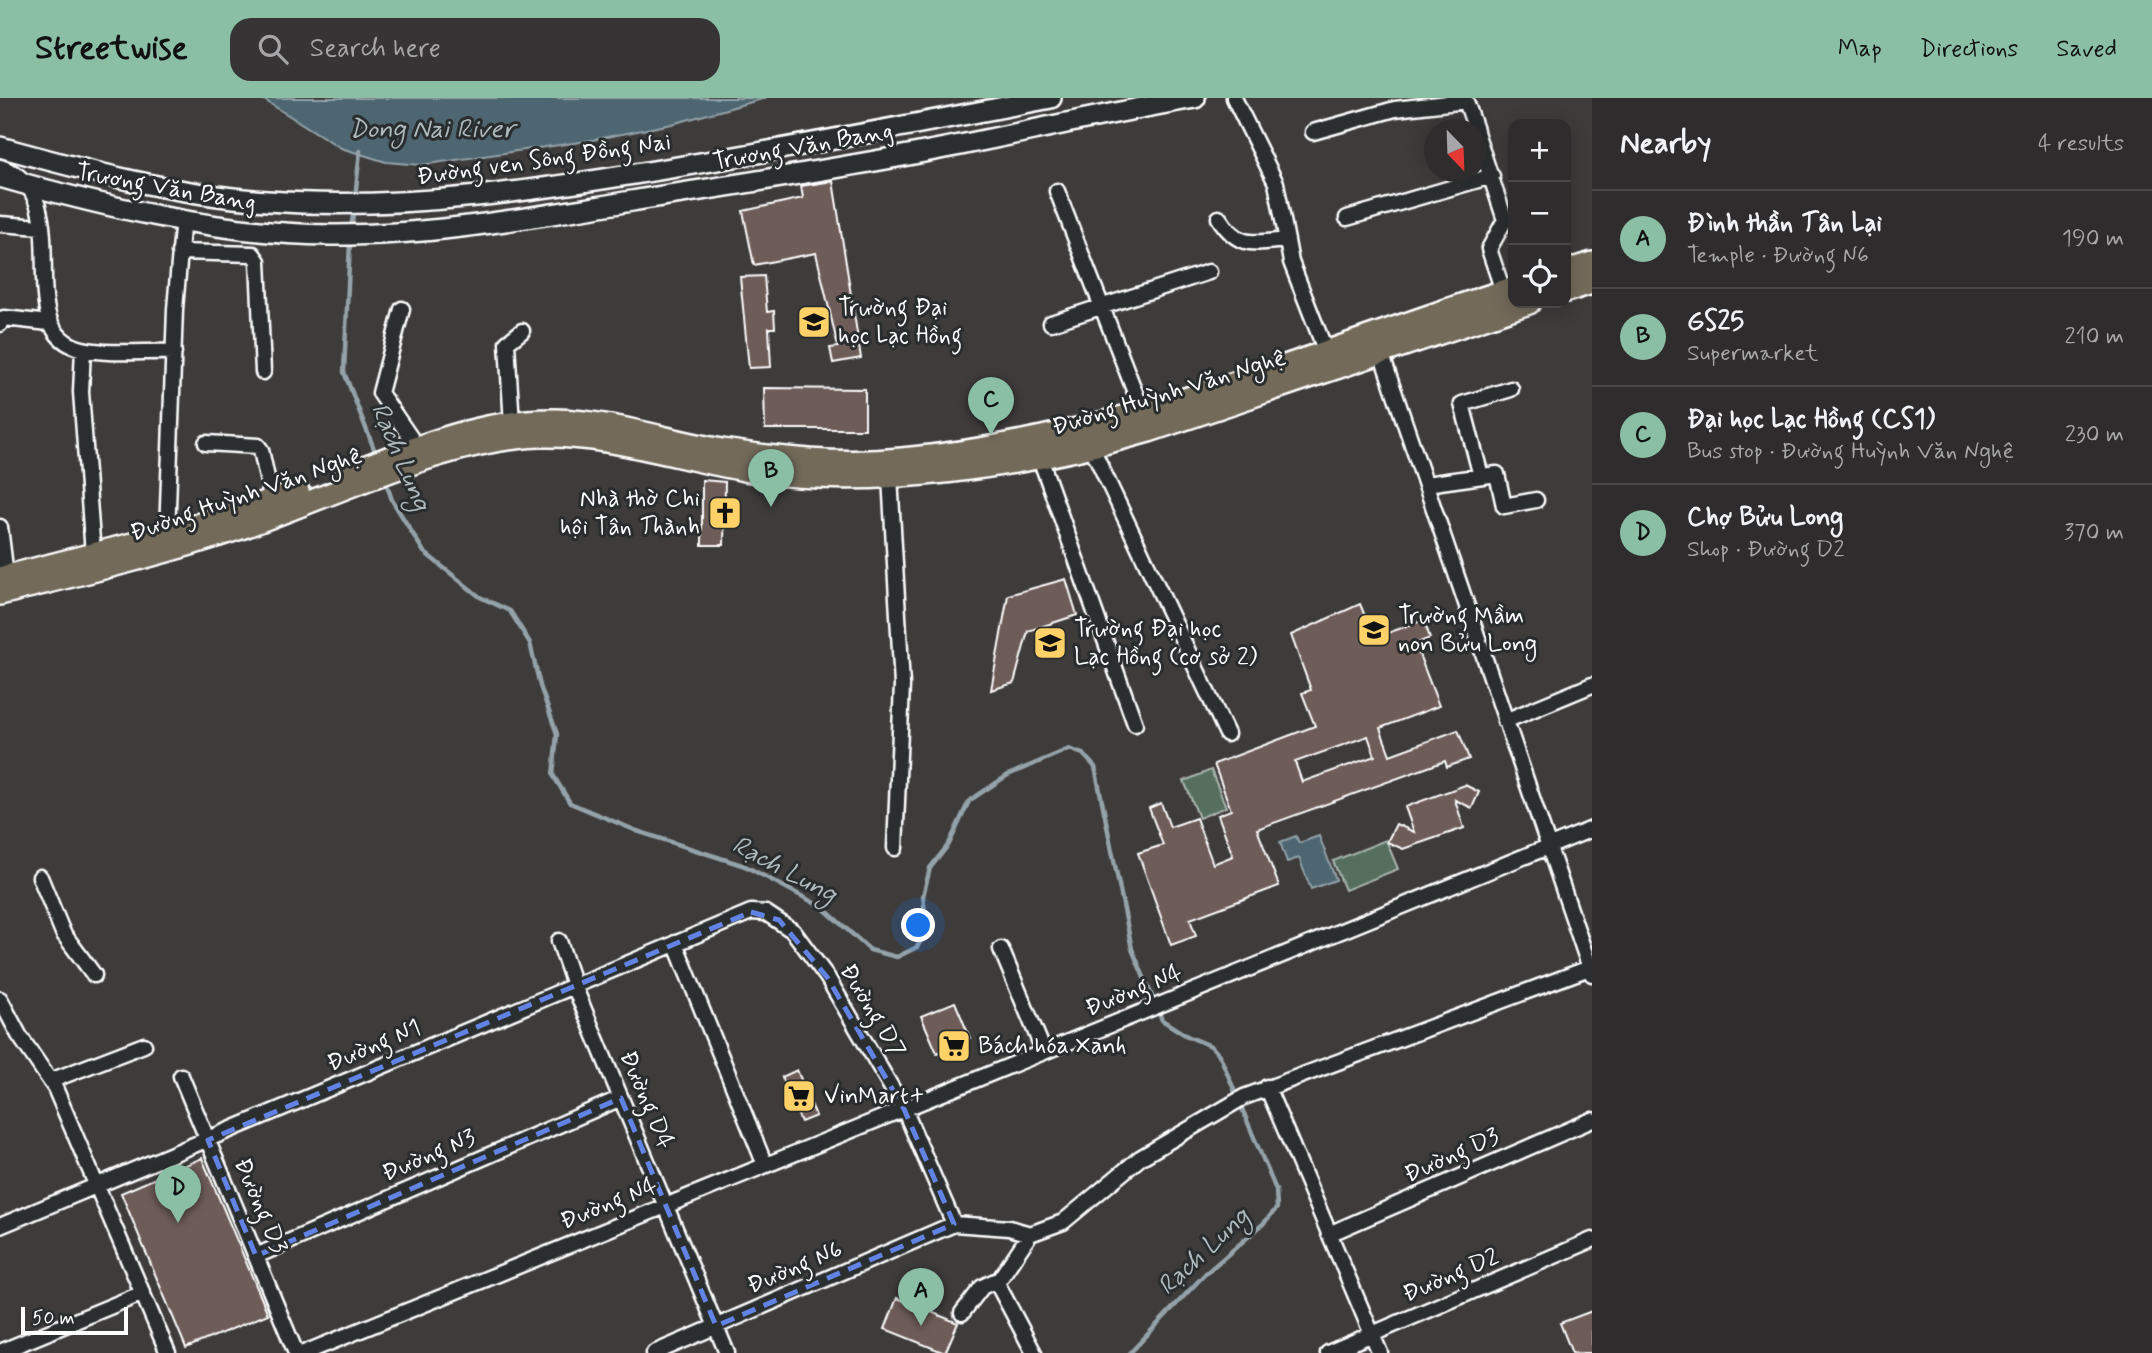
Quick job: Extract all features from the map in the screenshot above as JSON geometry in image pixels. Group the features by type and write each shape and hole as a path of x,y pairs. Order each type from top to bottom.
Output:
{"main road":[{"name":"Đường ven Sông Đồng Nai","path":"0,146 126,180 266,201 325,204 455,200 528,191 828,141 1051,98"},
{"name":"Trương Văn Bang","path":"0,177 115,208 325,235 375,235 532,217 688,192 947,148 1195,98"},
{"path":"1571,269 1592,263"},
{"path":"1571,289 1592,283"},
{"name":"Đường Huỳnh Văn Nghệ","path":"2,583 381,469 483,445 540,436 590,439 752,471 820,471 890,477 1040,458 1092,448 1378,344 1508,289"},
{"name":"Đường Huỳnh Văn Nghệ","path":"2,583 159,554 381,469 417,447 437,439 512,424 554,420 597,425 820,471 1048,436 1143,412 1326,352 1378,344 1511,308"}],"street":[{"path":"1234,98 1276,183 1291,262 1326,352"},
{"path":"1313,132 1395,108 1466,101 1472,119"},
{"path":"1487,162 1505,220 1489,249 1508,289"},
{"path":"0,167 17,175 27,185 38,206 49,323 63,339 83,349 174,352"},
{"path":"1347,218 1492,176"},
{"path":"1057,191 1143,412"},
{"path":"115,208 178,219 182,228 167,535"},
{"path":"1219,218 1231,236 1241,241 1287,240"},
{"path":"0,224 41,228"},
{"path":"179,252 241,252 253,254 258,261 262,372"},
{"path":"1051,323 1101,304 1209,272"},
{"path":"401,309 380,393 417,447"},
{"path":"0,324 4,318 49,323"},
{"path":"512,424 507,343 522,331"},
{"path":"1034,1353 998,1289 999,1279 1030,1234 1063,1222 1140,1158 1238,1100 1266,1087 1591,969 1378,344"},
{"path":"83,349 81,400 93,554"},
{"path":"1481,476 1462,404 1511,389"},
{"path":"206,443 258,446 272,501"},
{"path":"1092,448 1227,734"},
{"path":"1040,458 1135,724"},
{"path":"1426,484 1497,474 1504,506 1536,500"},
{"path":"890,477 902,685 895,848"},
{"path":"0,527 2,583"},
{"path":"1505,721 1592,685"},
{"name":"Đường N4","path":"304,1353 1592,829"},
{"path":"40,877 63,933 94,975"},
{"name":"Đường N1","path":"0,1226 575,988 675,943 751,912 766,913"},
{"name":"Đường D7","path":"766,913 793,930 827,977 904,1109 954,1224"},
{"name":"Đường D4","path":"559,941 575,988 727,1353"},
{"path":"675,943 765,1166"},
{"path":"1001,949 1044,1052"},
{"path":"0,999 19,1035 50,1081 169,1353"},
{"path":"50,1081 144,1045"},
{"name":"Đường D3","path":"181,1076 296,1353"},
{"path":"1266,1087 1380,1353"},
{"name":"Đường N3","path":"256,1256 621,1098"},
{"name":"Đường D3","path":"1329,1234 1592,1120"},
{"path":"954,1224 1009,1228 1030,1234"},
{"name":"Đường N6","path":"654,1353 954,1224"},
{"name":"Đường D2","path":"1328,1353 1592,1240"},
{"path":"962,1313 982,1287 999,1279"},
{"path":"0,1352 144,1293"}],"highlighted area":[{"path":"751,912 779,920 827,977 904,1109 954,1224 716,1326 621,1098 256,1256 208,1140"}],"green space":[{"path":"1211,770 1226,807 1199,818 1184,781"},
{"path":"1386,840 1398,869 1345,890 1333,861"}],"water":[{"name":"Dong Nai River","path":"261,98 766,98 672,124 587,141 421,165 386,162 341,148"},
{"path":"1296,836 1299,843 1319,836 1336,880 1311,889 1299,858 1287,862 1280,842"}],"building":[{"path":"833,181 861,358 833,363 830,348 838,347 816,253 754,265 743,211 803,198 801,186"},
{"path":"764,276 767,312 774,311 775,328 769,328 771,367 749,368 740,277"},
{"path":"764,388 865,389 865,429 765,429"},
{"path":"702,480 725,482 724,545 702,545"},
{"path":"1066,579 1077,615 1028,631 1014,683 991,690 1008,595"},
{"path":"1360,604 1369,626 1381,622 1385,634 1424,620 1430,638 1415,644 1439,706 1380,728 1390,755 1458,730 1469,759 1447,767 1445,761 1257,829 1279,886 1190,919 1196,936 1171,945 1138,853 1163,845 1149,808 1161,803 1170,827 1196,818 1213,864 1233,856 1218,815 1231,810 1214,764 1315,726 1302,693 1311,690 1291,635","holes":["1368,736 1375,756 1302,782 1295,762"]},
{"path":"1465,785 1479,792 1472,808 1455,800 1464,828 1403,849 1387,842 1396,824 1414,832 1405,807"},
{"path":"955,1002 970,1038 937,1053 921,1016"},
{"name":"VinMart+","path":"797,1070 816,1116 801,1122 782,1077"},
{"path":"202,1158 268,1314 186,1348 121,1193"},
{"path":"897,1298 958,1323 945,1353 885,1329"},
{"path":"1592,1311 1592,1353 1572,1353 1560,1323"}],"waterway":[{"name":"Rạch Lung","path":"355,198 360,151"},
{"name":"Rạch Lung","path":"351,229 354,207"},
{"name":"Rạch Lung","path":"350,242 344,372 376,454"},
{"name":"Rạch Lung","path":"385,479 392,500 424,552 480,597 510,611 530,643 540,686 557,734 553,775 570,803 637,831 745,866 822,907 870,950 897,957 917,947 927,931 923,896 930,868 949,844 969,801 1008,775 1069,749 1083,754 1095,767 1132,949 1162,1020 1187,1036 1211,1046 1220,1056 1276,1190 1277,1208 1263,1224 1205,1274 1130,1353"}],"place":[{"name":"Trường Đại học Lạc Hồng","path":"814,322"},
{"name":"Đại học Lạc Hồng (CS1)","path":"991,435"},
{"name":"GS25","path":"771,507"},
{"name":"Nhà thờ Chi hội Tân Thành","path":"725,513"},
{"name":"Trường Mầm non Bửu Long","path":"1374,630"},
{"name":"Trường Đại học Lạc Hồng (cơ sở 2)","path":"1050,643"},
{"name":"Bách hóa Xanh","path":"954,1046"},
{"name":"VinMart+","path":"799,1096"},
{"name":"Chợ Bửu Long","path":"178,1223"},
{"name":"Đình thần Tân Lại","path":"921,1326"}]}
